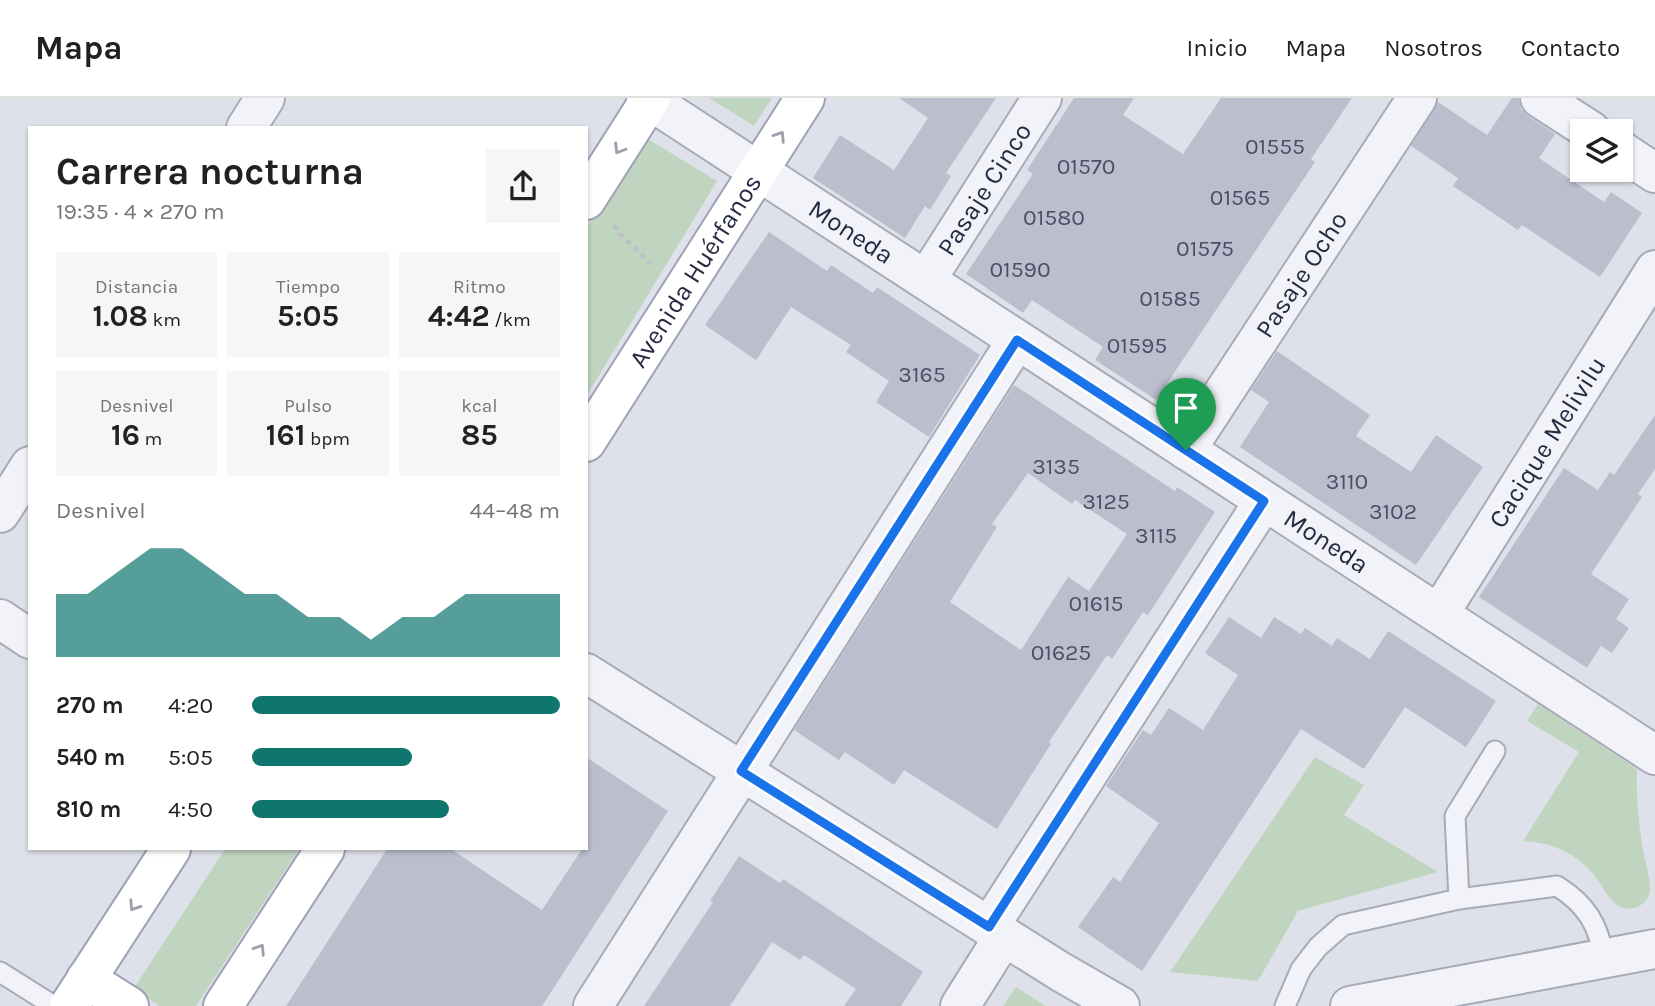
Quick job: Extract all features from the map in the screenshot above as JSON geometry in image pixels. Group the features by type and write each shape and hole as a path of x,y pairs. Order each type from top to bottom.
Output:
{"main road":[{"name":"Avenida Huérfanos","path":"588,439 804,98"},
{"path":"598,209 649,99"},
{"path":"129,1006 77,993 170,850"},
{"path":"223,1006 324,850"}],"street":[{"path":"247,126 265,98"},
{"name":"Pasaje Cinco","path":"926,280 1042,98"},
{"name":"Pasaje Ocho","path":"1186,450 1417,98"},
{"path":"1540,98 1572,119"},
{"name":"Moneda","path":"649,99 1655,755"},
{"path":"1633,159 1655,173"},
{"name":"Cacique Melivilu","path":"1439,614 1655,270"},
{"path":"593,1006 1017,340"},
{"path":"0,513 28,469"},
{"path":"960,1006 997,931 1264,501"},
{"path":"0,619 28,638"},
{"path":"588,674 1120,1006"},
{"path":"1350,1006 1655,949"}],"lane":[{"path":"1460,899 1455,816 1495,751"},
{"path":"1285,1006 1301,969 1318,947 1343,925 1460,899 1557,886 1584,907 1594,920 1604,959"},
{"path":"0,972 54,1006"}],"path":[{"path":"598,209 620,234 650,261 654,273"}],"green space":[{"path":"709,98 772,98 754,126"},
{"path":"643,136 717,181 588,394 588,226"},
{"path":"1538,704 1637,769 1639,825 1650,892 1645,902 1637,907 1626,908 1614,903 1593,873 1566,852 1546,844 1523,841 1579,752 1527,721"},
{"path":"1315,757 1364,785 1344,815 1438,872 1298,911 1258,981 1170,972"},
{"path":"224,850 298,850 196,1006 159,1006 134,988"},
{"path":"1016,987 1046,1006 1003,1006"}],"building":[{"path":"899,98 996,98 946,173 951,176 930,210 925,206 905,238 813,178 840,135 894,170 928,118"},
{"path":"1074,98 1134,98 1123,115 1183,154 1221,98 1352,98 1311,159 1315,162 1156,400 1095,360 1103,347 1032,300 1023,313 966,274 1033,174 1027,170"},
{"path":"1512,98 1518,98 1521,109 1528,116 1555,134 1539,158 1570,179 1570,182 1574,182 1604,202 1611,192 1642,213 1600,277 1522,225 1518,230 1453,186 1458,178 1411,146 1438,102 1487,135"},
{"path":"769,232 827,271 831,265 873,293 877,287 980,355 929,437 876,402 889,381 846,352 851,345 791,307 756,360 705,325"},
{"path":"1277,351 1370,415 1356,436 1411,472 1436,435 1483,467 1416,565 1240,447 1269,402 1251,390"},
{"path":"1014,385 1175,491 1177,487 1215,512 1148,615 1143,612 1112,659 1107,655 1049,742 1051,744 997,829 904,770 894,785 845,752 839,760 794,730","holes":["1028,473 1072,504 1075,500 1127,534 1089,591 1068,577 1021,650 950,602 997,527 992,524"]},
{"path":"1655,415 1655,469 1638,494 1642,497 1591,574 1629,599 1616,619 1629,628 1612,653 1601,646 1587,668 1479,597 1564,468 1598,490 1610,472 1614,475"},
{"path":"1229,617 1261,638 1274,617 1301,634 1305,628 1332,646 1337,638 1370,659 1388,631 1496,701 1466,747 1405,707 1364,769 1301,729 1142,971 1078,927 1113,877 1120,882 1159,823 1106,786 1143,730 1151,735 1169,708 1203,730 1238,675 1205,653"},
{"path":"588,758 668,811 542,1006 286,1006 386,850 452,850 542,910 581,850 588,850"},
{"path":"739,856 780,883 783,879 923,972 901,1006 844,1006 856,989 804,955 800,960 772,942 730,1006 644,1006 713,902 710,901"}],"route":[{"path":"1017,340 1186,450 1264,501 989,927 741,771 1017,340"}]}
